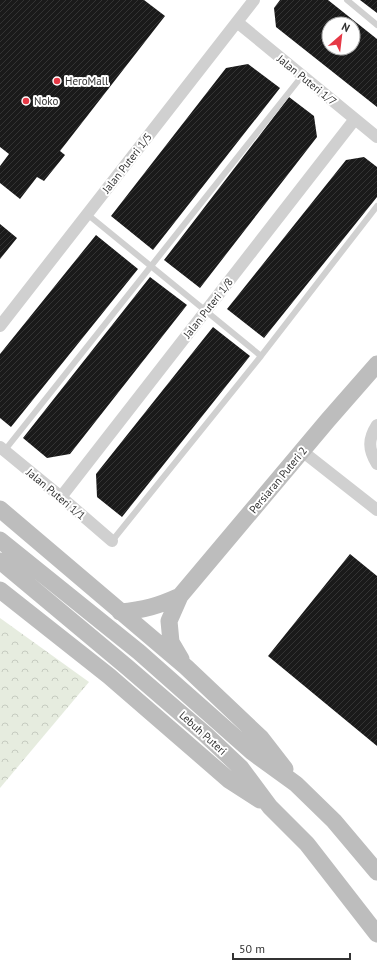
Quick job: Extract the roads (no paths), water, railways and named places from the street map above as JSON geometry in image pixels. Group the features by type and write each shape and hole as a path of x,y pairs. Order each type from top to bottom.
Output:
{"main road":[{"name":"Persiaran Puteri 2","path":"186,667 171,642 169,630 169,621 180,596 377,364"},
{"path":"0,509 186,667 261,738 296,784"},
{"name":"Lebuh Puteri","path":"0,540 139,652 252,752 296,784 334,821 377,872"},
{"name":"Lebuh Puteri","path":"0,561 127,667 206,735 241,768 270,807 307,844 377,934"},
{"path":"0,590 109,676 229,780 270,807"},
{"name":"Persiaran Puteri 2","path":"120,612 154,607 180,596"}],"street":[{"name":"Jalan Puteri 1/5","path":"0,326 254,0"},
{"name":"Jalan Puteri 1/7","path":"237,22 377,137"},
{"name":"Jalan Puteri 1/8","path":"61,497 355,119"},
{"path":"377,424 370,442 371,454 377,464"},
{"name":"Jalan Puteri 1/1","path":"2,448 112,541"},
{"path":"302,452 377,510"}],"lane":[{"path":"347,0 377,25"},
{"path":"2,448 151,266 302,76"},
{"path":"112,541 260,356 377,206"},
{"path":"87,214 260,356"}],"place":[{"name":"HeroMall","path":"57,81"},
{"name":"Noko","path":"26,101"}]}
